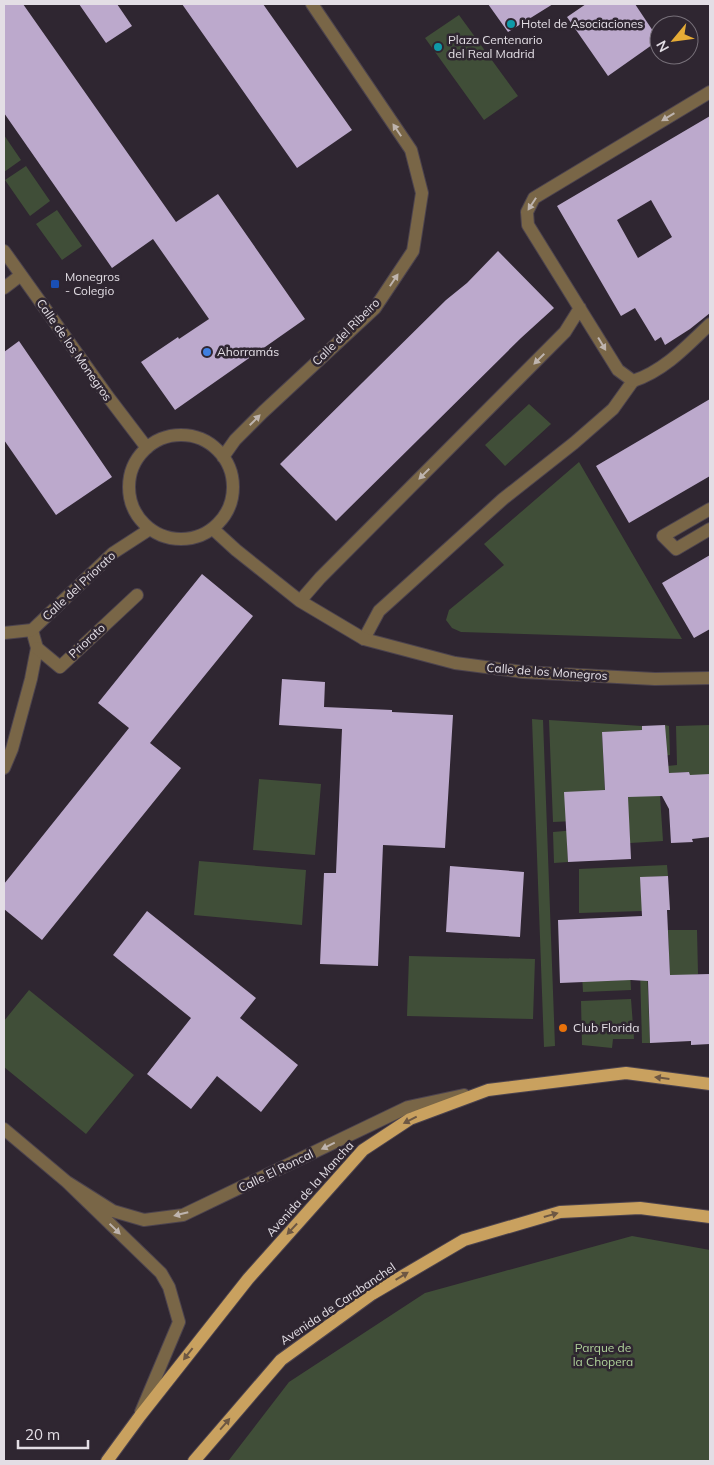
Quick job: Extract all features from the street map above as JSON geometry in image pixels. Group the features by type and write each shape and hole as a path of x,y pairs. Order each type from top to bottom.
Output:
{"main road":[{"name":"Avenida de la Mancha","path":"107,1461 248,1279 363,1150 410,1119 488,1090 626,1073 710,1084"},
{"name":"Avenida de Carabanchel","path":"194,1461 281,1360 372,1294 464,1240 560,1212 640,1208 710,1217"}],"street":[{"name":"Calle del Ribeiro","path":"223,457 235,440 263,412 375,308 413,251 422,193 411,150 312,4"},
{"path":"633,381 618,370 528,225 527,212 534,198 710,92"},
{"name":"Calle de los Monegros","path":"4,251 108,398 147,448"},
{"path":"4,288 22,276"},
{"path":"300,601 320,578 568,329 580,308"},
{"path":"364,639 379,611 503,499 574,443 613,409 633,381 648,376 674,358 710,324"},
{"path":"182,435 195,437 211,445 223,457 230,471 233,487 232,496 231,503 224,517 213,528 200,536 183,539 166,537 150,529 138,516 130,495 130,479 136,461 147,448 162,439 182,435"},
{"path":"710,509 664,536 676,548 710,529"},
{"name":"Calle de los Monegros","path":"213,528 236,550 300,601 364,639 455,663 523,672 655,679 710,678"},
{"name":"Calle del Priorato","path":"4,633 32,630 113,553 150,529"},
{"name":"Priorato","path":"37,648 60,667 137,595"},
{"path":"4,768 12,749 31,680 37,648 32,630"},
{"name":"Calle El Roncal","path":"67,1182 113,1211 144,1220 183,1215 408,1107 488,1090"},
{"name":"Calle El Roncal","path":"4,1129 67,1182 161,1273 169,1287 178,1322 140,1416"}],"green space":[{"path":"459,15 518,96 484,120 425,38"},
{"path":"4,135 21,160 4,172"},
{"path":"26,166 50,201 30,216 5,180"},
{"path":"57,210 82,246 62,260 36,224"},
{"path":"529,404 551,424 505,466 485,445"},
{"path":"579,462 682,639 461,632 452,628 446,620 449,610 504,565 484,544"},
{"path":"532,719 543,720 555,1046 544,1047"},
{"path":"549,720 642,726 642,731 602,732 605,793 575,821 553,822"},
{"path":"665,725 669,726 670,755 656,757"},
{"path":"710,725 710,775 690,776 689,772 657,774 657,767 677,765 676,726"},
{"path":"259,779 321,784 315,855 253,850"},
{"path":"627,794 660,796 663,841 630,843"},
{"path":"576,830 567,840 568,862 554,863 553,832"},
{"path":"199,861 306,870 302,925 194,915"},
{"path":"667,865 668,876 648,877 642,911 579,913 579,869"},
{"path":"579,922 599,959 600,981 622,980 630,970 631,990 583,992"},
{"path":"668,930 697,930 698,974 670,979"},
{"path":"409,956 535,959 533,1019 407,1016"},
{"path":"647,969 650,1043 642,1043 640,970"},
{"path":"29,990 134,1075 86,1134 4,1067 4,1021"},
{"path":"631,999 634,1039 613,1039 612,1048 582,1045 581,1001"},
{"name":"Parque de la Chopera","path":"632,1236 710,1250 710,1461 229,1460 289,1382 425,1293"}],"building":[{"path":"4,4 23,4 176,222 218,194 305,319 175,410 141,362 209,319 153,239 112,268 4,113"},
{"path":"79,4 117,4 132,26 106,43"},
{"path":"182,4 263,4 352,130 297,168"},
{"name":"Hotel de Asociaciones","path":"488,4 553,4 508,32"},
{"path":"586,4 635,4 649,25 649,47 608,76 567,17"},
{"path":"710,116 710,313 665,345 661,337 655,341 635,308 621,316 557,206","holes":["651,200 672,237 638,258 617,220"]},
{"path":"498,251 554,308 521,338 336,521 280,464"},
{"path":"19,341 112,477 56,515 4,440 4,352"},
{"path":"710,399 710,476 629,523 596,466"},
{"path":"710,555 710,629 694,638 662,583"},
{"path":"202,574 253,616 150,743 181,768 42,940 4,909 4,884 129,728 98,703"},
{"path":"282,679 325,682 324,707 453,715 445,848 383,845 378,966 320,964 324,873 336,873 342,729 279,725"},
{"path":"665,725 669,773 710,774 710,837 692,839 693,842 671,843 669,809 662,796 628,797 631,859 568,862 564,792 605,790 602,732 642,730 642,726"},
{"path":"450,866 524,872 520,937 446,932"},
{"path":"668,876 670,910 667,910 670,975 710,974 710,1044 691,1045 691,1041 650,1043 648,981 560,983 558,920 642,916 640,877"},
{"path":"147,911 256,998 240,1018 298,1065 261,1112 217,1076 191,1109 147,1074 191,1018 113,955"}],"place":[{"name":"Hotel de Asociaciones","path":"511,24"},
{"name":"Plaza Centenario del Real Madrid","path":"438,47"},
{"name":"Monegros - Colegio","path":"55,284"},
{"name":"Ahorramás","path":"207,352"},
{"name":"Club Florida","path":"563,1028"}]}
